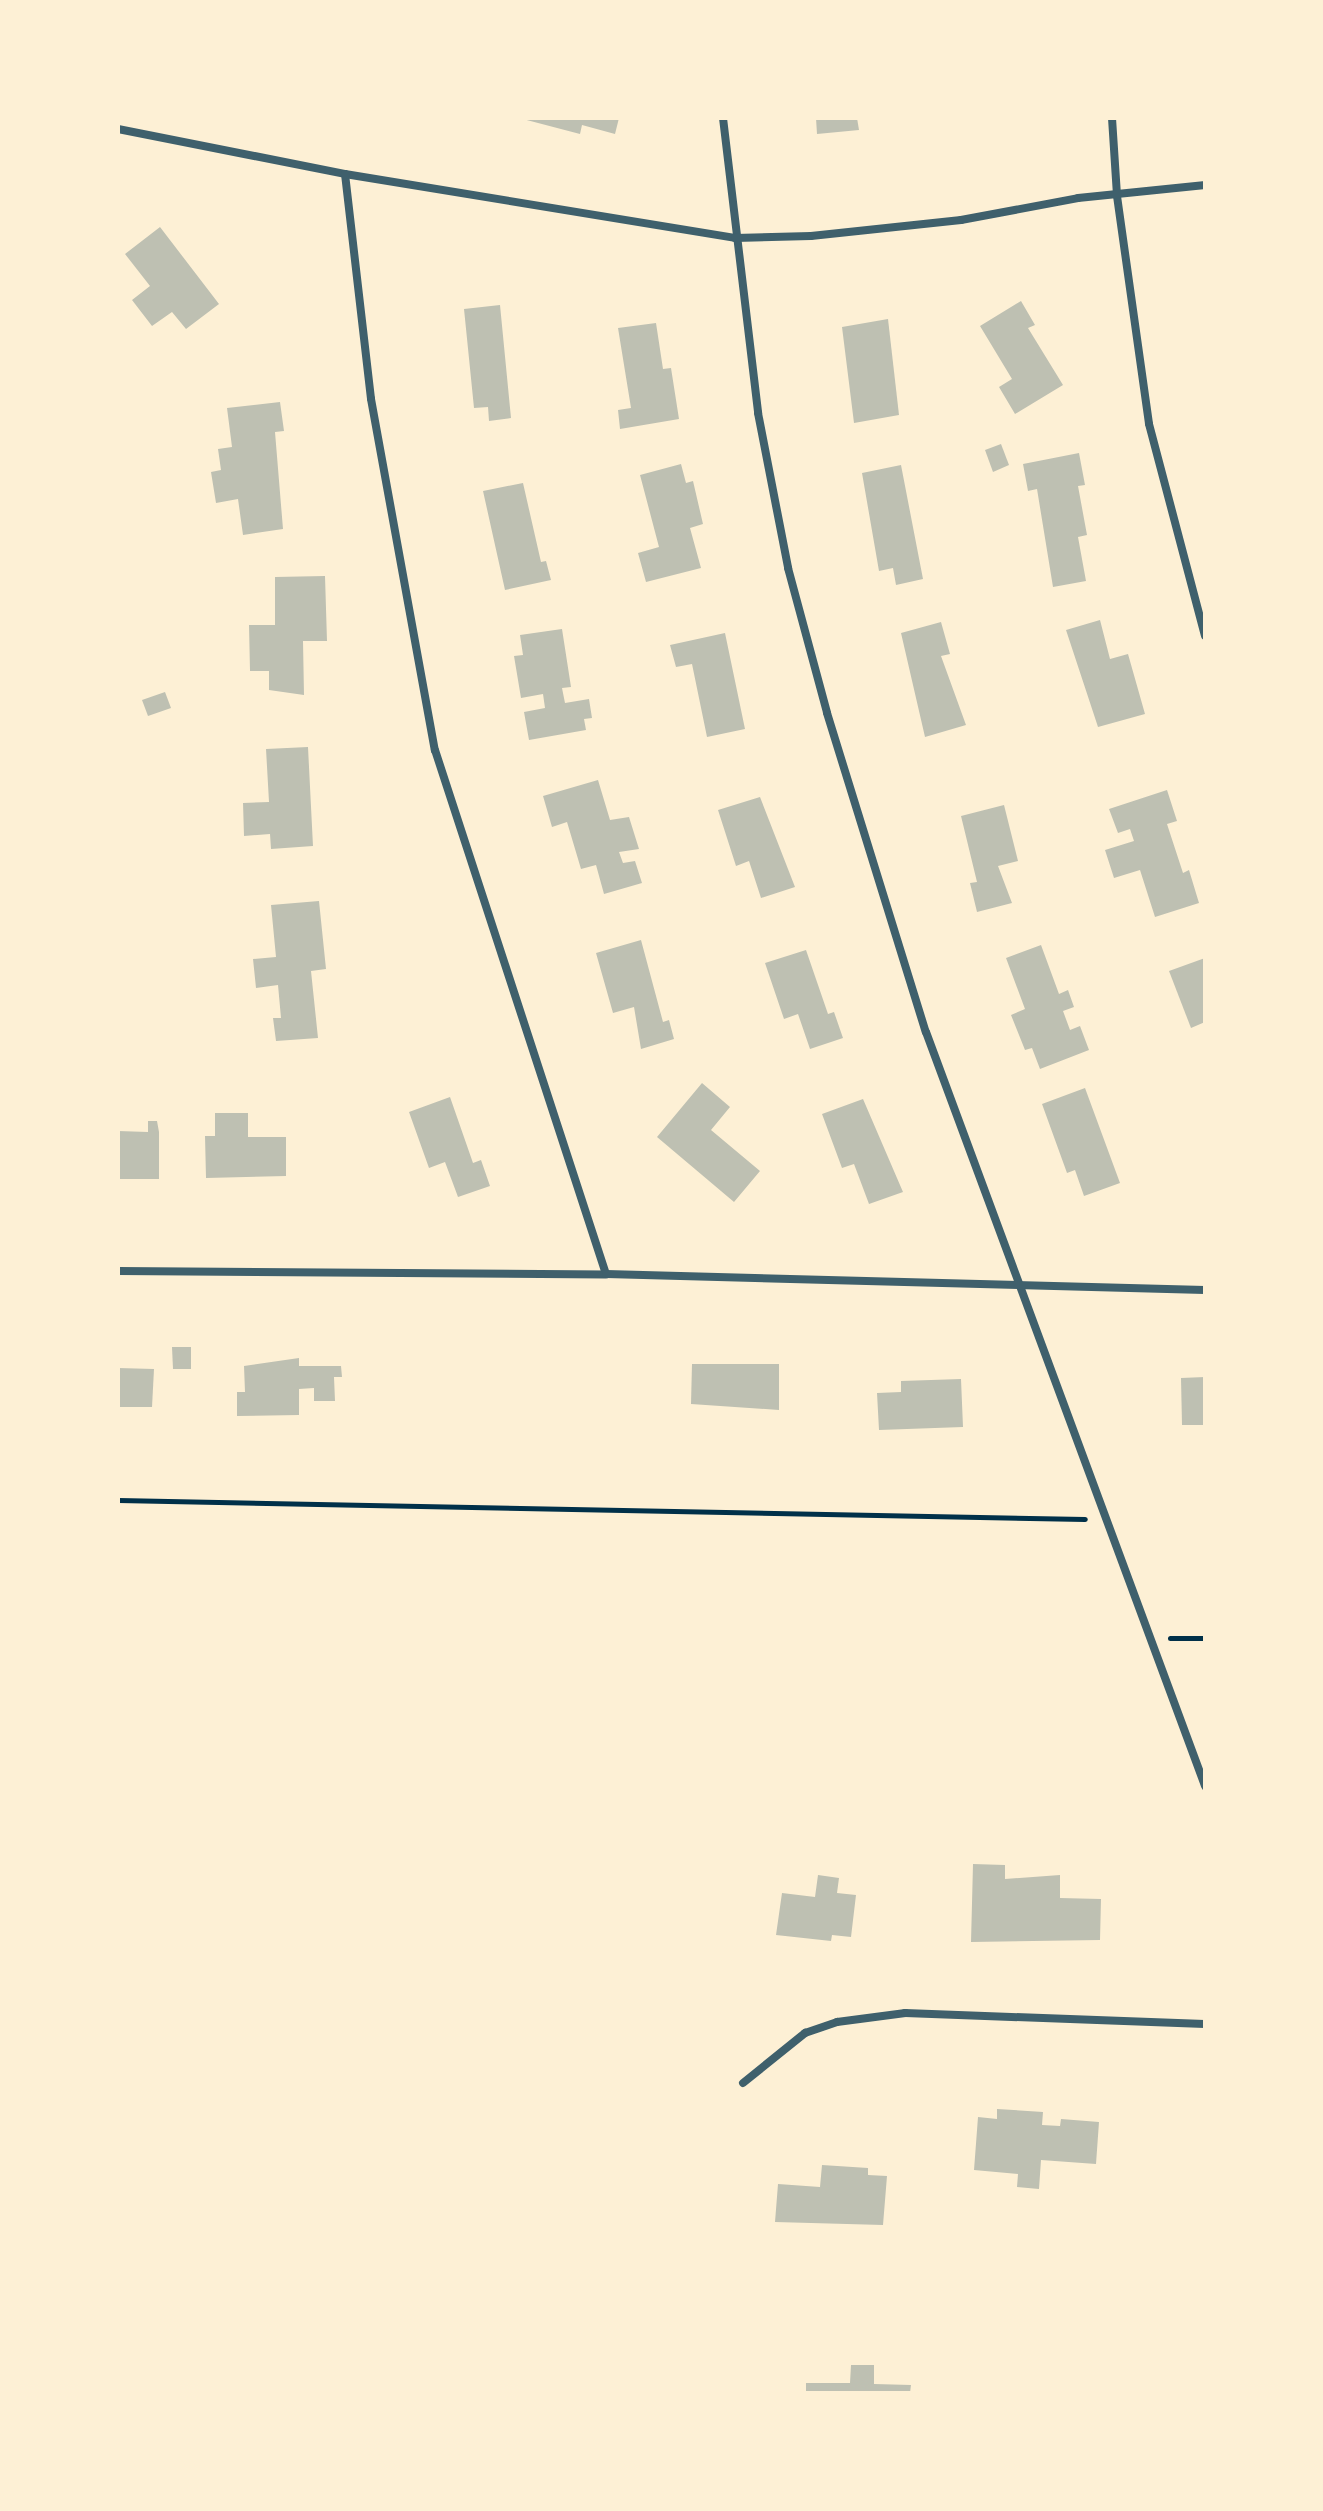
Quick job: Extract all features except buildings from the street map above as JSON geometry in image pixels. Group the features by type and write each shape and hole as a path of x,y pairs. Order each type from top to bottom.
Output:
{"street":[{"path":"723,118 758,413 788,568 823,699 926,1032 1110,1520 1205,1786"},
{"path":"1112,118 1117,196 1149,424 1205,636"},
{"path":"118,129 345,174 735,238 961,220 1205,185"},
{"path":"345,174 371,399 435,750 606,1274"},
{"path":"118,1271 606,1274 1205,1290"},
{"path":"743,2083 805,2033 837,2022 905,2013 1205,2024"}],"path":[{"path":"118,1500 1110,1520"},
{"path":"1152,1638 1205,1638"}]}
